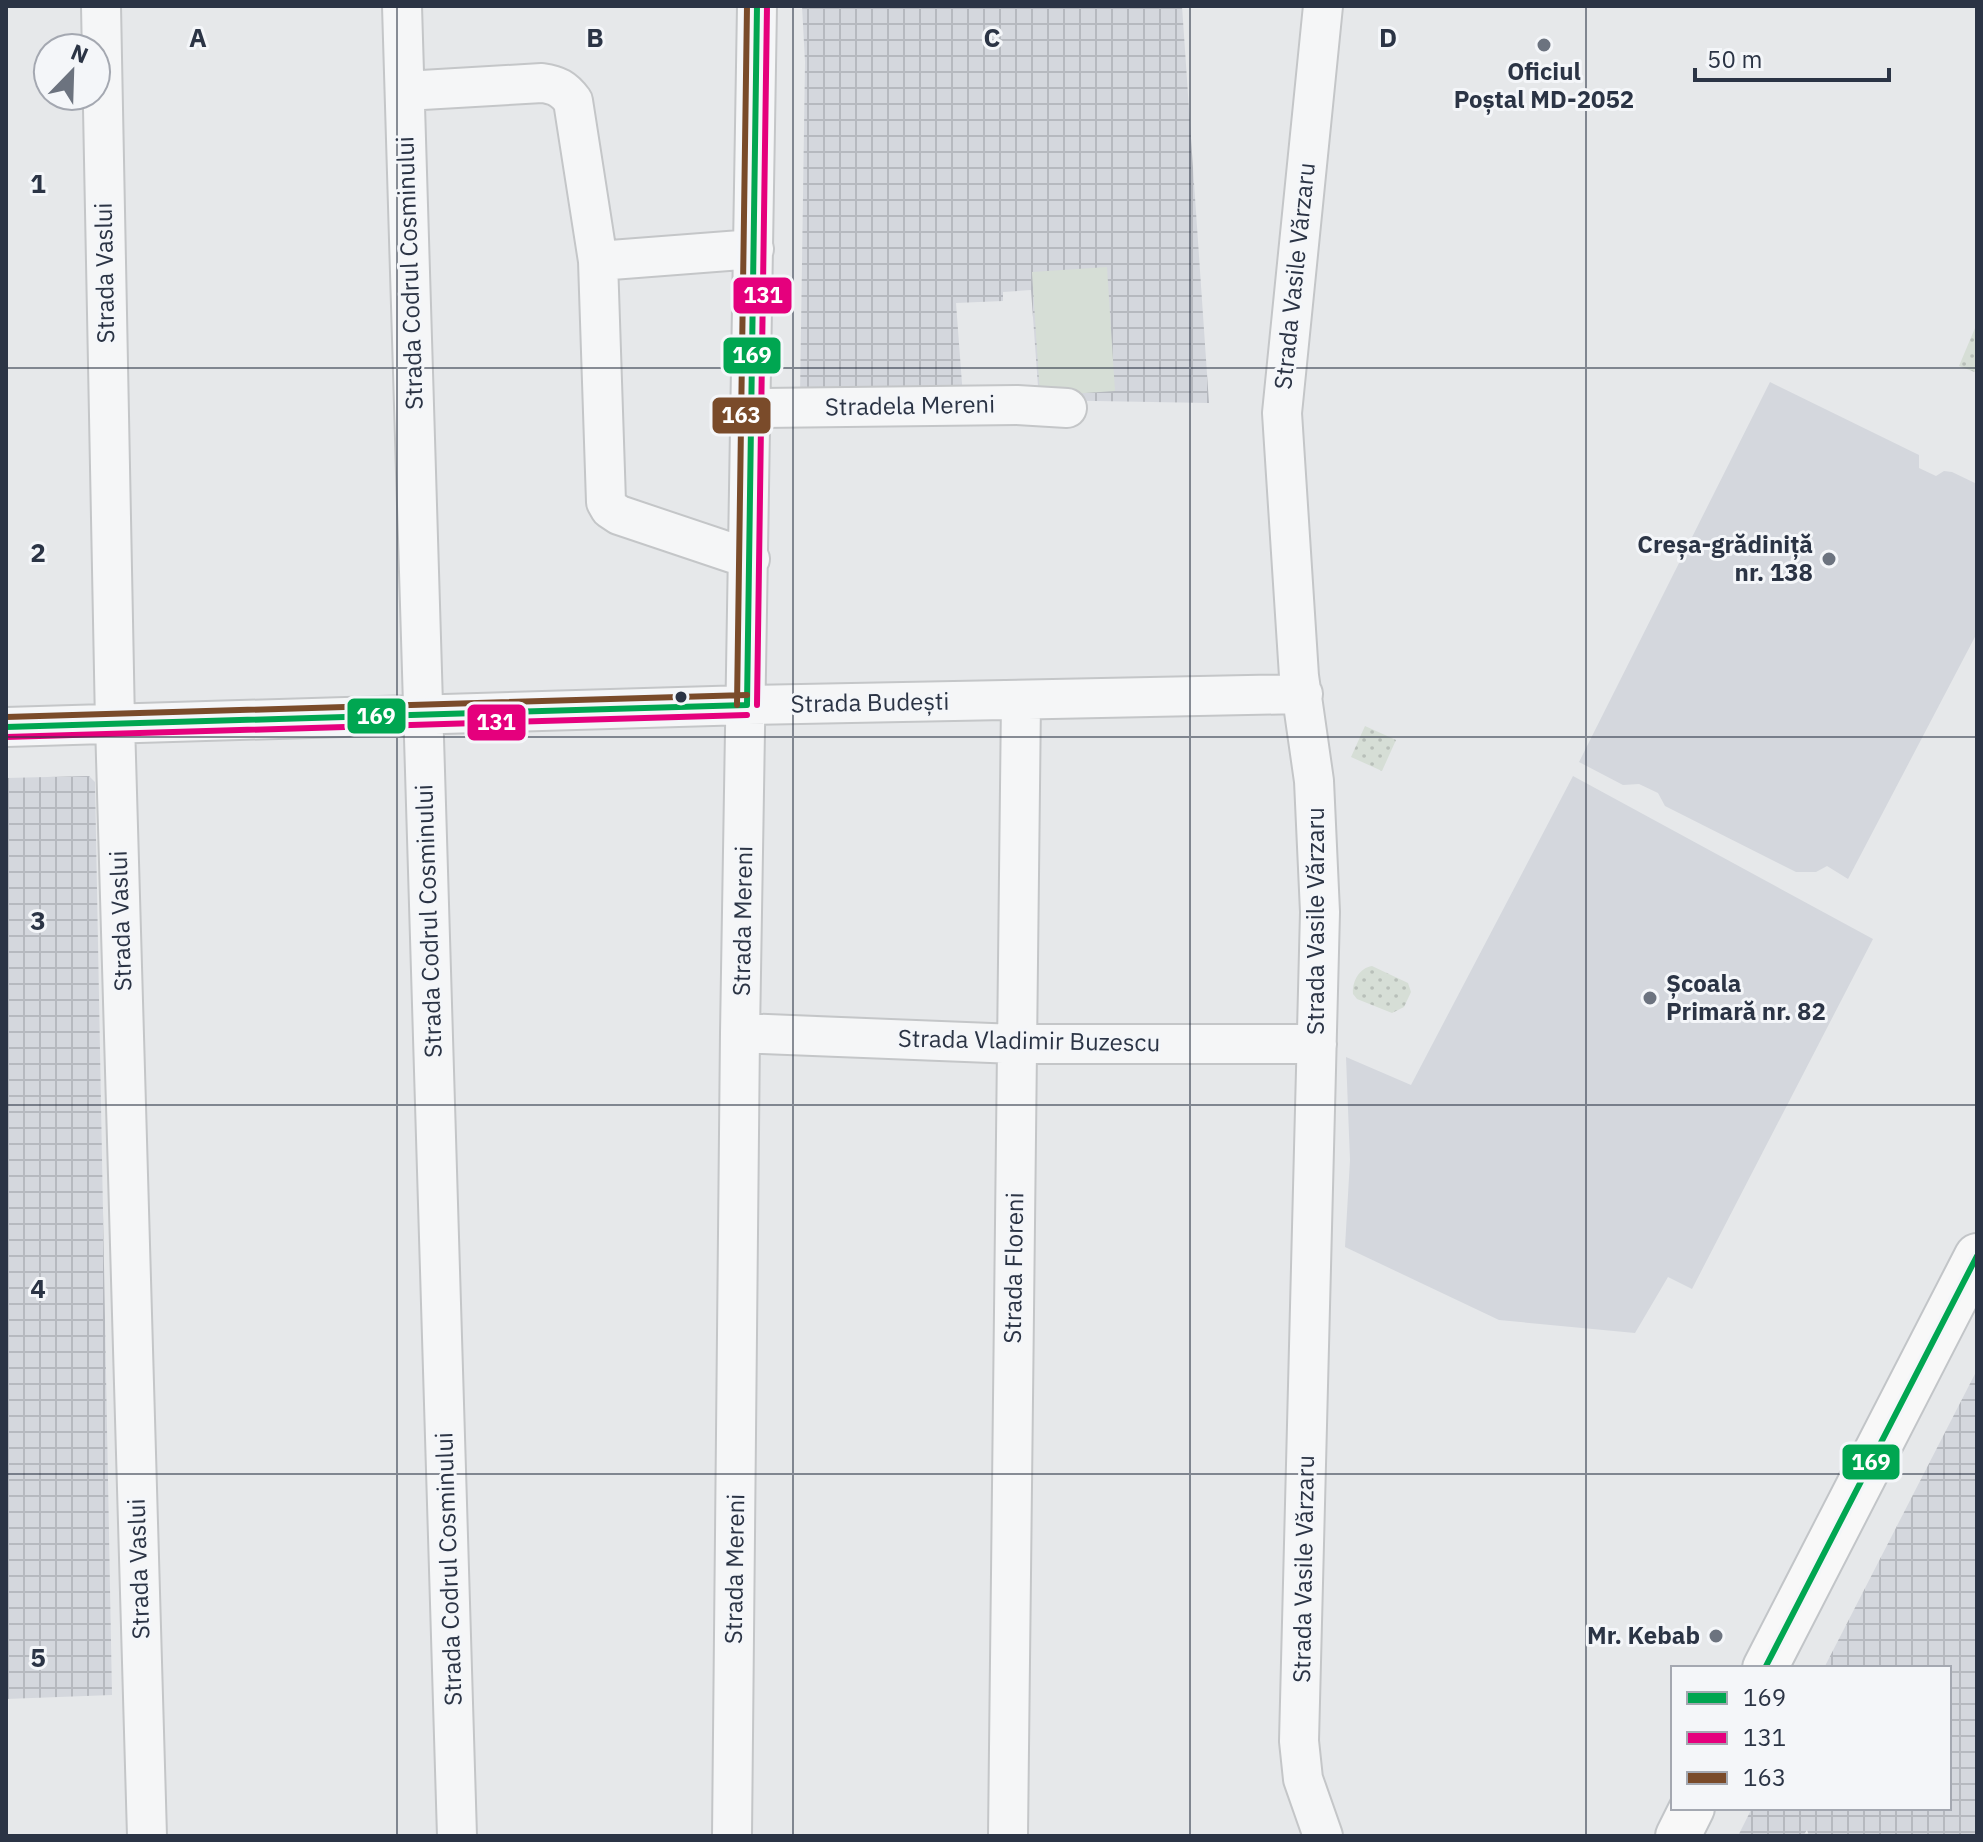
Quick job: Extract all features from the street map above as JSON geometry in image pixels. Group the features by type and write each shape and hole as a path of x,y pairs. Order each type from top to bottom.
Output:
{"main road":[{"path":"1766,1666 1977,1256"},
{"path":"1678,1836 1691,1810"}],"street":[{"name":"Strada Vaslui","path":"101,6 115,723 147,1836"},
{"name":"Strada Codrul Cosminului","path":"402,6 457,1836"},
{"name":"Strada Mereni","path":"732,1836 740,1033 757,6"},
{"name":"Strada Vasile Vărzaru","path":"1323,6 1282,413 1299,676 1314,781 1320,912 1299,1741 1303,1779 1323,1836"},
{"path":"405,91 542,83 556,85 573,101 598,261 606,502 619,515 750,559"},
{"path":"598,261 754,249"},
{"name":"Stradela Mereni","path":"752,408 1017,405 1067,408"},
{"name":"Strada Budești","path":"6,727 747,705 1303,694"},
{"name":"Strada Floreni","path":"1008,1836 1021,700"},
{"name":"Strada Vladimir Buzescu","path":"740,1033 1016,1044 1317,1044"}],"shaded area":[{"path":"802,6 1182,6 1209,403 1039,400 1031,290 1003,292 1003,301 956,303 963,397 800,397 805,62"},
{"path":"1107,267 1115,391 1040,396 1032,272"},
{"path":"1977,329 1977,373 1959,366"},
{"name":"Creșa-grădiniță nr. 138","path":"1770,382 1919,455 1919,468 1936,476 1944,471 1952,472 1977,484 1977,633 1848,879 1827,866 1816,872 1796,872 1665,806 1658,793 1639,784 1623,785 1579,762"},
{"path":"1365,726 1396,740 1382,771 1351,757"},
{"path":"89,776 95,782 112,1695 6,1699 6,778"},
{"name":"Școala Primară nr. 82","path":"1573,776 1873,939 1692,1289 1668,1277 1635,1333 1499,1320 1345,1247 1350,1160 1346,1057 1411,1085"},
{"path":"1372,966 1408,983 1411,992 1404,1007 1392,1013 1357,999 1353,994 1357,976"},
{"path":"1977,1370 1977,1836 1809,1836 1807,1830 1803,1836 1738,1836 1751,1810 1951,1810 1951,1666 1825,1666"}],"transit line":[{"name":"163","path":"737,705 747,6"},
{"name":"169","path":"747,705 757,6"},
{"name":"131","path":"757,705 767,6"},
{"name":"163","path":"6,717 747,695"},
{"name":"169","path":"6,727 747,705"},
{"name":"131","path":"6,737 747,715"},
{"name":"169","path":"1766,1666 1977,1256"}],"place":[{"name":"Oficiul Poștal MD-2052","path":"1544,45"},
{"name":"Creșa-grădiniță nr. 138","path":"1829,559"},
{"name":"Școala Primară nr. 82","path":"1650,998"},
{"name":"Mr. Kebab","path":"1716,1636"}]}
